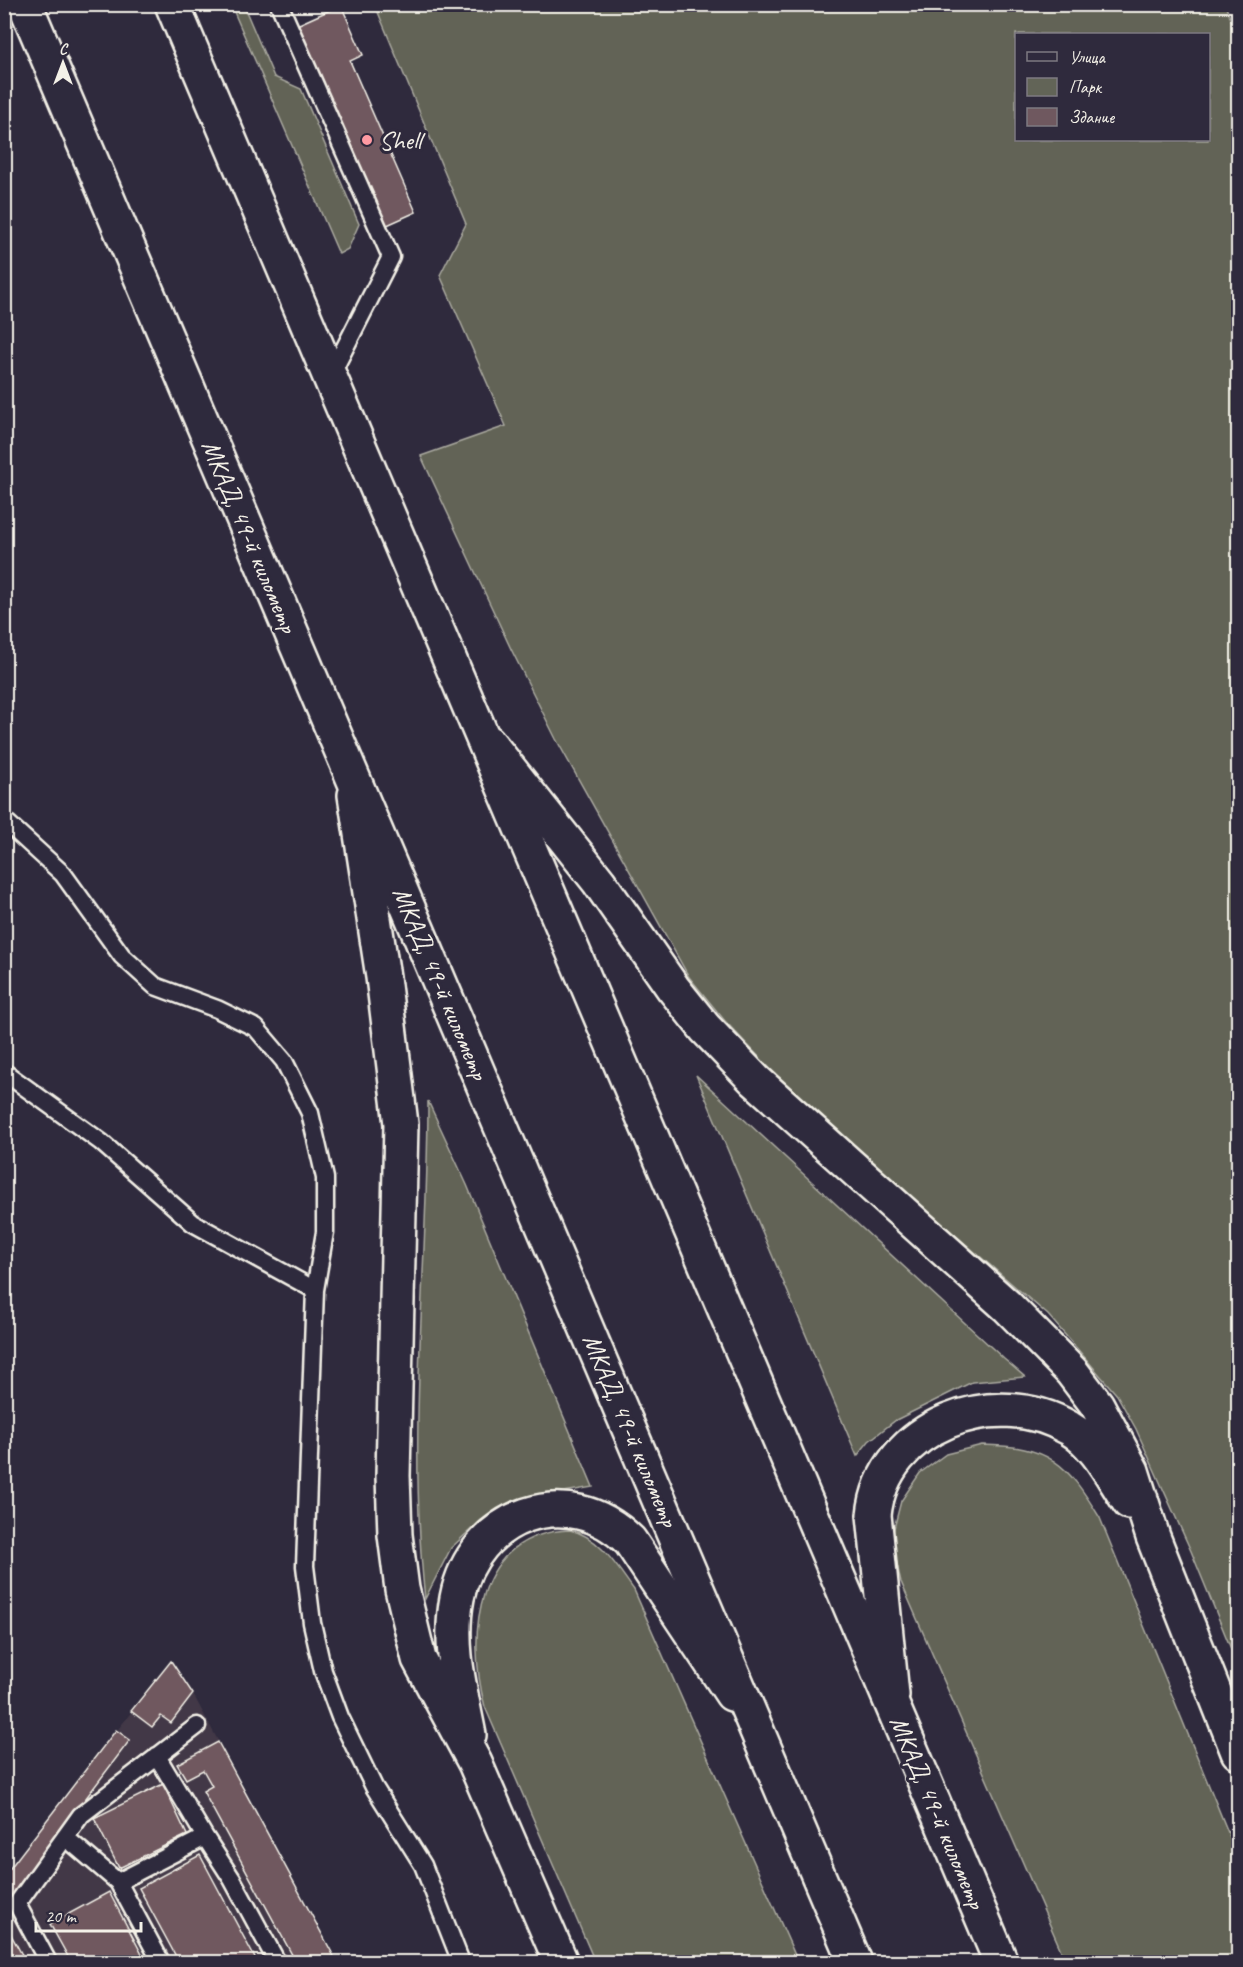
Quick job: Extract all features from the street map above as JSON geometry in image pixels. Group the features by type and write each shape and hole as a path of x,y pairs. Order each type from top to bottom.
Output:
{"main road":[{"name":"МКАД, 49-й километр","path":"25,4 763,1739 855,1962"},
{"name":"МКАД, 49-й километр","path":"172,4 1001,1962"},
{"path":"480,732 599,882 673,988 705,1028 755,1080 1007,1306 1072,1372 1097,1405 1121,1446 1132,1472 1153,1537 1239,1752"},
{"path":"352,776 383,977 401,1124 393,1476 398,1562 411,1633 419,1659 475,1763 561,1962"},
{"path":"892,1703 875,1541 876,1498 893,1462 914,1440 927,1431 965,1415 996,1410 1026,1411 1058,1421 1072,1429 1093,1448 1153,1537"},
{"path":"475,1763 453,1654 458,1594 470,1565 500,1528 518,1517 546,1509 562,1509 587,1514 604,1521 630,1541 763,1739"}],"lane":[{"path":"279,4 391,256 330,378"},
{"path":"4,820 63,874 122,956 155,986 217,1009 256,1028 284,1061 309,1113 325,1178 325,1232 315,1290 305,1566 312,1623 323,1671 340,1717 380,1796 423,1865 461,1962"},
{"path":"4,1072 101,1142 193,1223 315,1290"},
{"path":"48,1962 17,1904 81,1815 197,1726"},
{"path":"157,1756 232,1879 277,1962"},
{"path":"65,1837 118,1882 161,1962"},
{"path":"118,1882 205,1837"}],"shaded area":[{"path":"171,1661 193,1694 337,1962 5,1962 4,1876"}],"green space":[{"path":"231,5 263,5 264,7 245,9 274,77 301,89 359,224 348,249 339,254"},
{"path":"375,5 1225,5 1238,36 1238,1666 1191,1551 1136,1429 1117,1395 1048,1315 911,1197 780,1079 725,1021 689,977 556,739 511,649 421,456 506,426 440,275 466,224"},
{"path":"696,1075 1025,1377 972,1382 896,1420 869,1441 857,1456"},
{"path":"428,1101 467,1185 593,1487 518,1500 481,1520 451,1548 425,1599 420,1537 418,1413"},
{"path":"982,1445 1024,1449 1054,1461 1077,1483 1100,1518 1238,1857 1238,1962 1066,1962 901,1582 891,1540 901,1501 920,1473 946,1454"},
{"path":"570,1530 580,1533 599,1546 634,1590 798,1962 595,1962 485,1707 479,1679 477,1649 478,1620 485,1592 496,1568 514,1549 538,1535"}],"building":[{"path":"341,5 363,55 350,61 416,212 385,226 297,25"},
{"path":"171,1661 193,1694 171,1723 161,1716 152,1727 131,1711"},
{"path":"116,1730 130,1740 4,1906 4,1876"},
{"path":"218,1742 337,1962 296,1962 203,1791 212,1786 203,1770 186,1779 177,1764"},
{"path":"163,1784 187,1835 119,1868 94,1818"},
{"path":"200,1855 257,1962 179,1962 139,1888"},
{"path":"109,1892 146,1962 71,1962 50,1924"},
{"path":"4,1922 26,1962 4,1962"}],"place":[{"name":"Shell","path":"367,140"}]}
